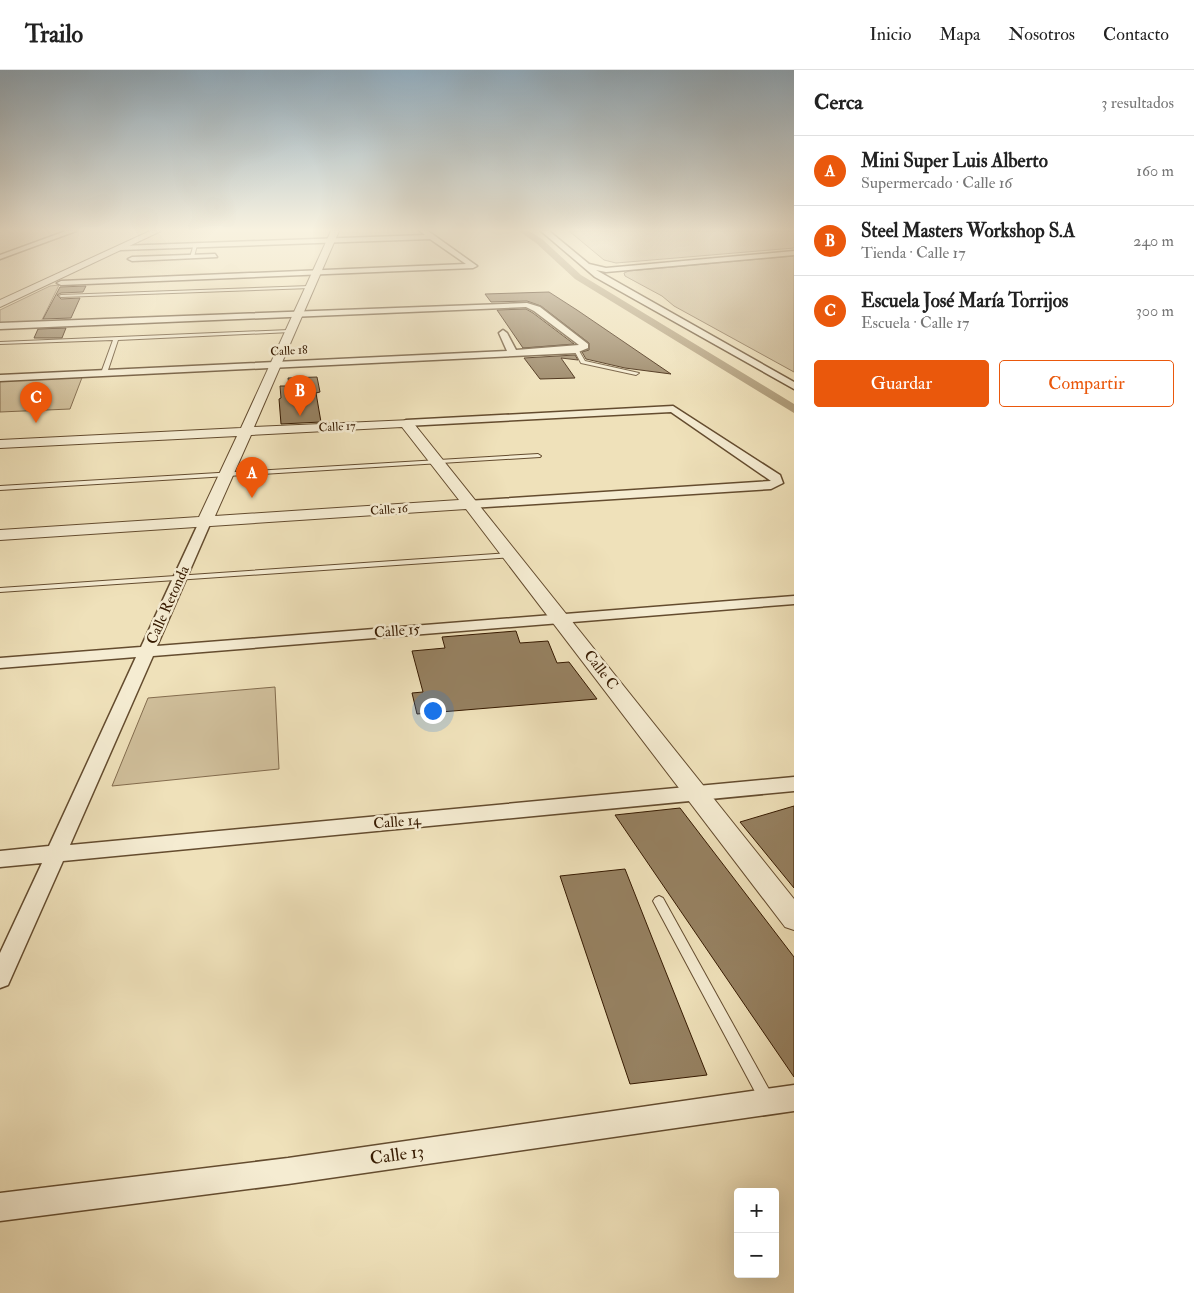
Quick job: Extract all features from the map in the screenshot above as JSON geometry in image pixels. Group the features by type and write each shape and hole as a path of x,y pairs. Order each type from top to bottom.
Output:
{"street":[{"path":"0,304 34,288"},
{"name":"Calle Retonda","path":"0,978 58,854 146,652 309,288"},
{"path":"631,288 794,386"},
{"path":"634,288 794,375"},
{"path":"0,326 515,304 527,305 537,309 585,346 577,350"},
{"path":"503,333 513,352"},
{"name":"Calle 18","path":"0,378 577,350"},
{"name":"Calle 17","path":"0,444 244,433 673,409 776,478 777,483"},
{"name":"Calle C","path":"406,423 561,618 695,794 794,918"},
{"name":"Calle 16","path":"0,535 771,485 777,483"},
{"name":"Calle 15","path":"0,663 794,600"},
{"name":"Calle 14","path":"0,859 794,784"},
{"name":"Calle 13","path":"0,1207 288,1171 794,1098"}],"lane":[{"path":"164,292 165,288"},
{"path":"61,296 279,288"},
{"path":"0,343 289,331"},
{"path":"104,372 116,338"},
{"path":"577,350 583,362 588,364 636,373"},
{"path":"0,488 538,456"},
{"path":"0,590 511,555"},
{"path":"659,901 767,1101"}],"shaded area":[{"path":"46,288 58,288 41,322 0,323 0,310"},
{"path":"647,288 794,288 794,372 674,306 662,296"},
{"path":"83,375 70,409 0,412 0,379"},
{"path":"275,687 279,769 112,786 148,698"}],"building":[{"path":"59,288 85,288 83,292 61,293 57,295 61,299 80,298 71,318 43,319"},
{"path":"549,292 671,374 625,368 586,359 582,352 589,350 589,343 541,306 527,301 491,302 485,294"},
{"path":"526,309 574,344 523,348 497,310"},
{"path":"66,328 62,338 34,338 38,329"},
{"path":"575,355 578,360 561,358 575,378 540,379 524,358"},
{"path":"317,377 320,392 316,393 321,422 281,424 280,386 289,386 288,378"},
{"path":"516,631 520,643 548,641 557,663 569,662 597,699 417,714 412,693 423,692 412,651 445,648 442,637"},
{"path":"794,806 794,888 740,822"},
{"path":"680,808 794,957 794,1077 615,815"},
{"path":"625,869 707,1075 630,1084 560,876"}],"waterway":[{"path":"596,288 794,409"}],"place":[{"name":"Steel Masters Workshop S.A","path":"300,416"},
{"name":"Escuela José María Torrijos","path":"36,423"},
{"name":"Mini Super Luis Alberto","path":"252,498"}]}
